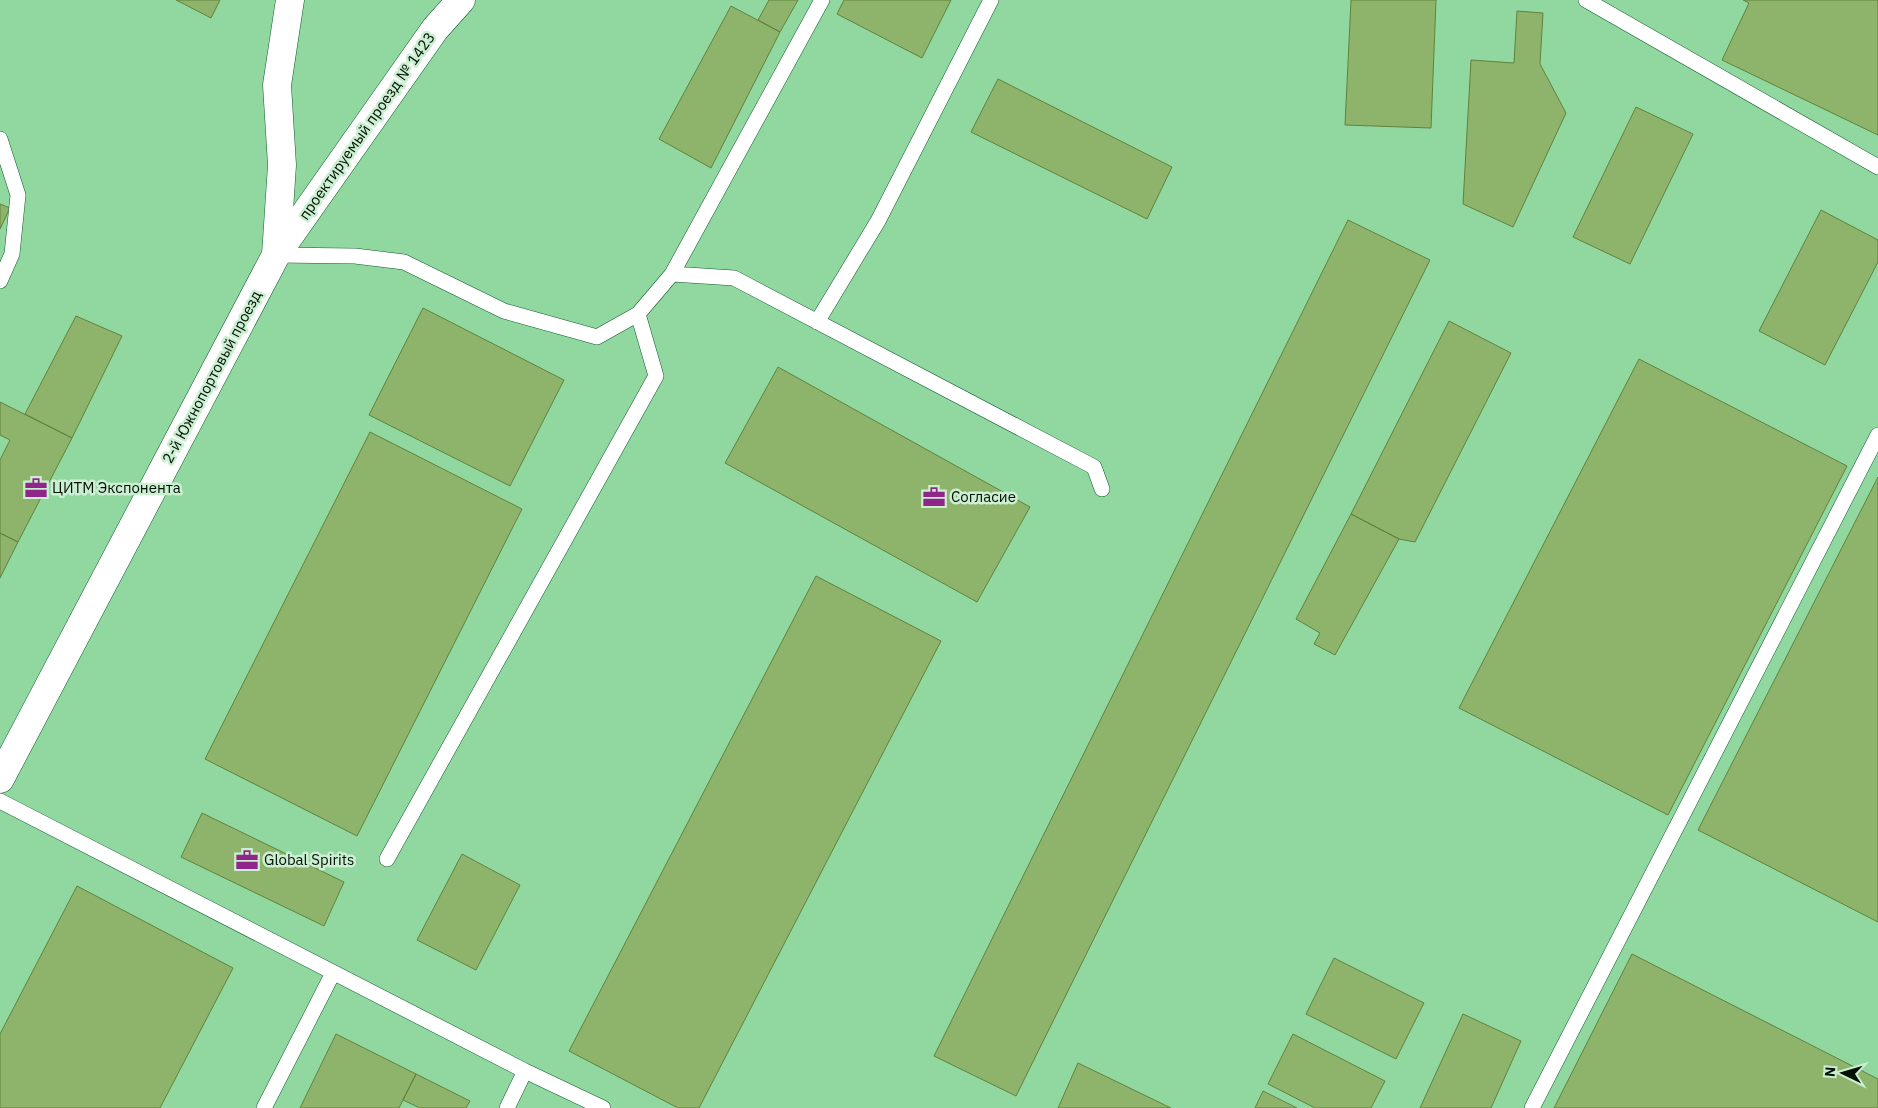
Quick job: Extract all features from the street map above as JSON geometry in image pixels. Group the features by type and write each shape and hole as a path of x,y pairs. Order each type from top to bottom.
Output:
{"main road":[{"name":"2-й Южнопортовый проезд","path":"0,779 276,255 282,166 277,85 290,0"},
{"name":"проектируемый проезд № 1423","path":"276,255 435,29 461,0"}],"lane":[{"path":"276,255 356,256 404,262 504,311 597,337 638,314 672,274 822,0"},
{"path":"817,322 878,221 990,0"},
{"path":"1586,0 1878,167"},
{"path":"0,139 18,195 12,254 0,281"},
{"path":"672,274 734,278 1094,467 1102,489"},
{"path":"387,859 656,376 638,314"},
{"path":"1532,1108 1878,434"},
{"path":"0,801 524,1072 603,1108"},
{"path":"264,1108 333,973"},
{"path":"507,1108 524,1072"}],"building":[{"path":"176,0 220,0 211,18"},
{"path":"769,0 798,0 780,32 758,20"},
{"path":"844,0 951,0 922,58 837,14"},
{"path":"1351,0 1436,0 1431,128 1345,125"},
{"path":"1743,0 1878,0 1878,135 1722,60 1749,3"},
{"path":"731,6 780,32 711,168 659,139"},
{"path":"1517,11 1543,13 1540,64 1566,113 1513,227 1463,204 1471,60 1514,63"},
{"path":"998,79 1172,167 1147,219 971,132"},
{"path":"1636,107 1693,134 1630,264 1573,237"},
{"path":"0,204 10,208 0,229"},
{"path":"1821,210 1878,240 1878,262 1825,365 1759,331"},
{"path":"1348,220 1430,260 1016,1096 934,1056"},
{"path":"423,308 564,380 510,486 369,415"},
{"path":"76,316 122,336 72,438 25,414"},
{"path":"1449,321 1511,353 1415,542 1399,539 1351,514"},
{"path":"1639,359 1847,466 1668,815 1459,708"},
{"path":"778,367 1030,507 977,602 725,463"},
{"path":"0,402 72,438 18,542 0,533 0,460 10,440 0,435"},
{"path":"370,432 522,509 357,836 205,759"},
{"path":"1878,477 1878,922 1698,830"},
{"path":"1351,514 1399,539 1335,655 1314,644 1320,633 1296,619"},
{"path":"0,533 18,542 0,578"},
{"path":"816,576 941,641 699,1108 678,1108 569,1051"},
{"path":"202,813 344,882 324,926 181,857"},
{"path":"462,854 520,885 476,970 417,940"},
{"path":"77,886 233,968 160,1108 0,1108 0,1034"},
{"path":"1632,954 1878,1079 1878,1108 1554,1108"},
{"path":"1334,958 1424,1003 1396,1059 1306,1014"},
{"path":"1463,1014 1521,1041 1491,1108 1420,1108"},
{"path":"336,1034 416,1074 399,1108 300,1108"},
{"path":"1293,1034 1385,1081 1371,1108 1315,1108 1268,1084"},
{"path":"1078,1063 1171,1108 1058,1108"},
{"path":"416,1074 470,1101 466,1108 420,1108 403,1100"},
{"path":"1263,1091 1297,1108 1255,1108"}],"place":[{"name":"ЦИТМ Экспонента","path":"36,488"},
{"name":"Согласие","path":"934,497"},
{"name":"Global Spirits","path":"247,860"}]}
